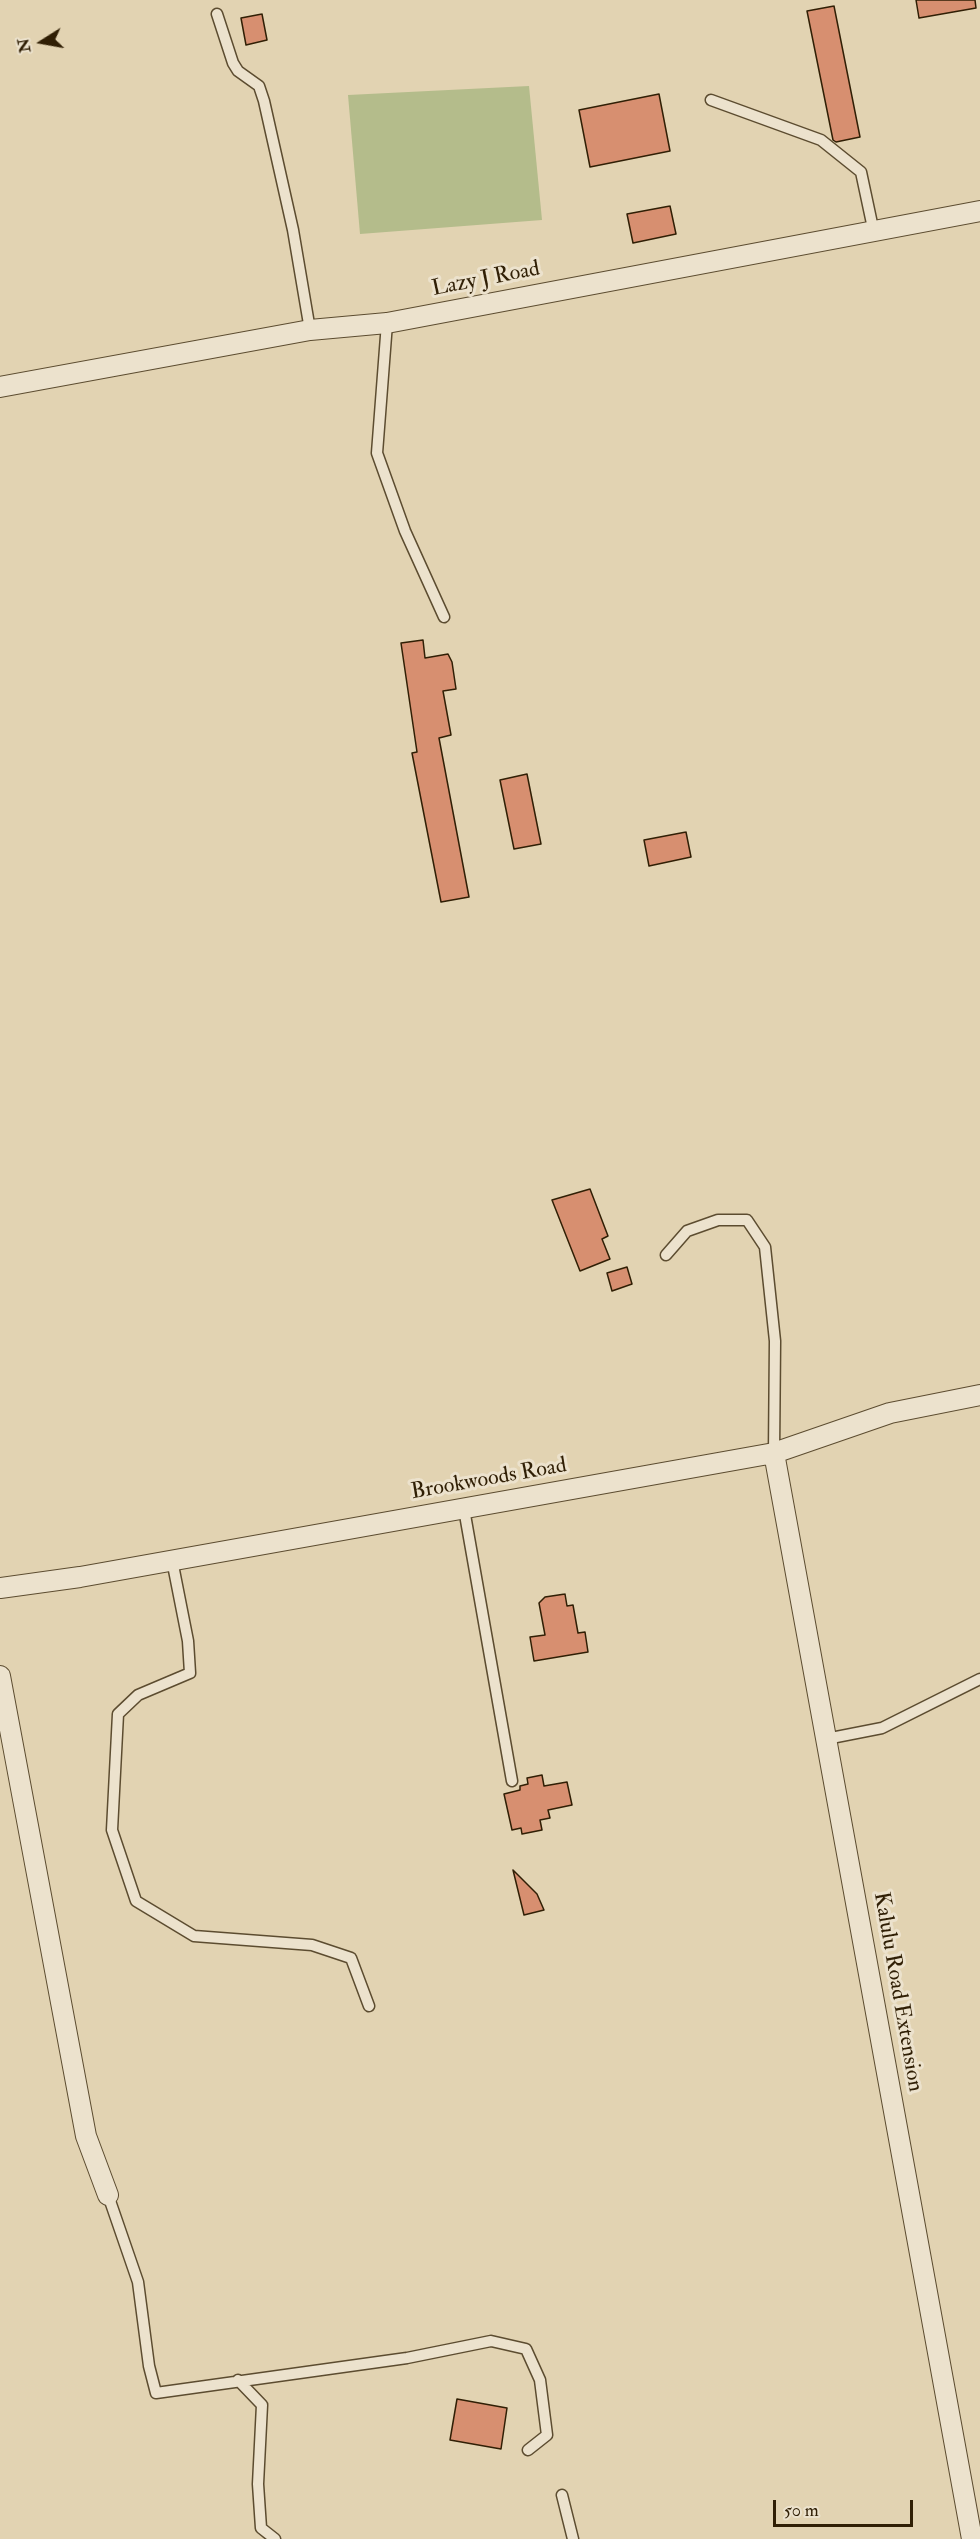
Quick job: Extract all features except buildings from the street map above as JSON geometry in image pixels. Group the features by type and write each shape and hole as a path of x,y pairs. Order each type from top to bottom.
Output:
{"street":[{"name":"Lazy J Road","path":"0,387 310,330 387,323 874,233 980,211"},
{"name":"Brookwoods Road","path":"0,1588 172,1560 774,1453 890,1413 980,1395"},
{"name":"Kalulu Road Extension","path":"774,1453 972,2539"},
{"path":"0,1676 83,2119 95,2163 108,2195"}],"lane":[{"path":"217,14 232,63 238,71 259,86 264,101 293,230 310,330"},
{"path":"711,100 821,140 861,172 874,233"},
{"path":"387,323 378,453 405,531 444,617"},
{"path":"666,1255 687,1231 718,1220 747,1220 765,1247 775,1341 774,1453"},
{"path":"464,1509 512,1781"},
{"path":"172,1560 188,1641 190,1673 138,1695 118,1714 112,1830 136,1901 194,1936 312,1945 351,1958 369,2006"},
{"path":"826,1739 882,1728 980,1679"},
{"path":"108,2195 138,2282 149,2366 156,2393 407,2358 491,2341 526,2349 540,2380 547,2435 528,2450"},
{"path":"238,2380 262,2405 258,2484 261,2528 275,2539"},
{"path":"562,2495 573,2539"}],"green space":[{"path":"529,86 542,220 360,234 348,95"}]}
